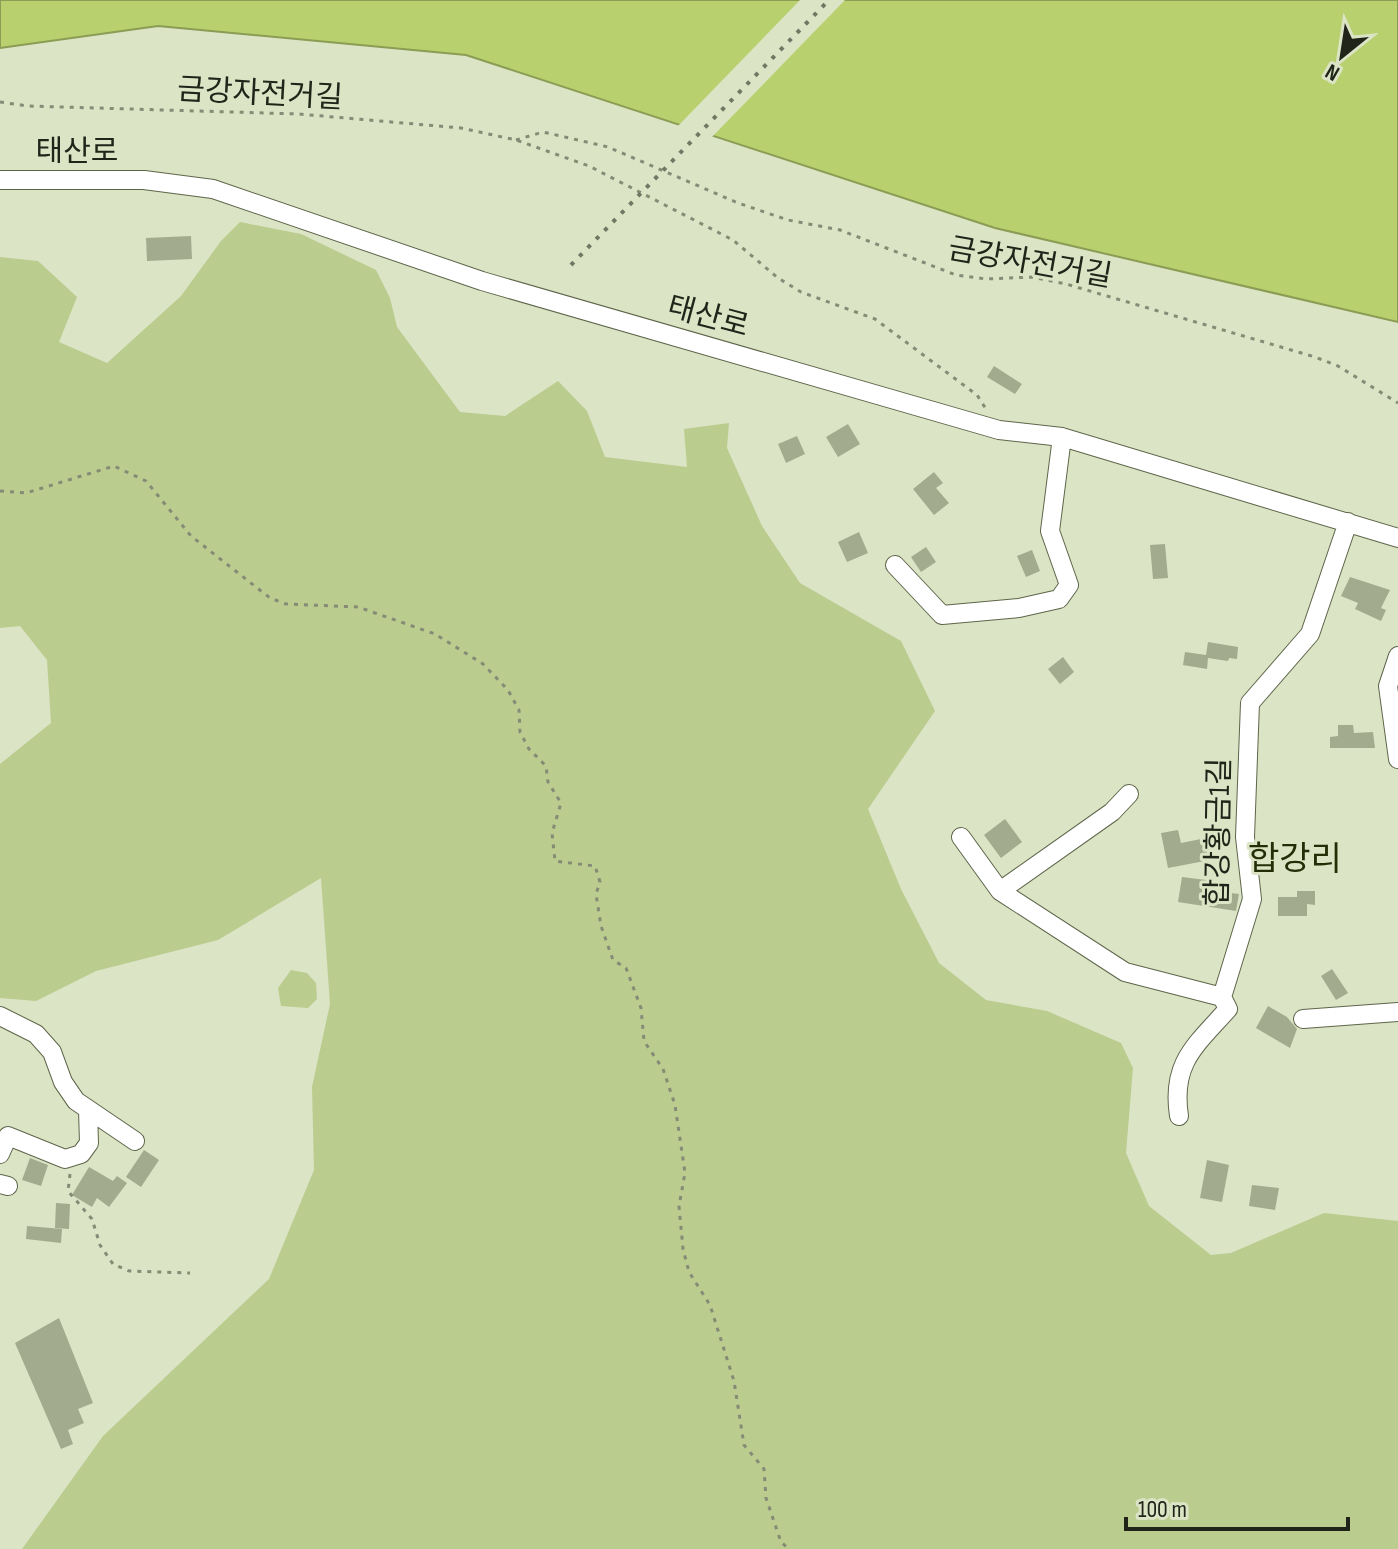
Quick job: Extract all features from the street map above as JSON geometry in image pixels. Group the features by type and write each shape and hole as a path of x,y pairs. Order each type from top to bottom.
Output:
{"street":[{"name":"태산로","path":"0,180 144,180 213,189 482,281 999,430 1062,437 1398,538"},
{"path":"895,565 942,615 1019,608 1059,599 1069,585 1050,531 1062,437"},
{"name":"합강황금1길","path":"1179,1116 1175,1088 1189,1053 1228,1009 1222,997 1252,899 1245,837 1250,703 1310,634 1348,522"},
{"path":"1398,656 1388,686 1398,759"},
{"path":"1000,891 1112,812 1129,794"},
{"path":"961,837 1000,891 1125,972 1222,997"},
{"path":"1303,1019 1398,1012"},
{"path":"0,1016 36,1034 52,1052 63,1082 76,1101 135,1141"},
{"path":"0,1154 8,1136 65,1159 81,1154 89,1143 88,1110"}],"path":[{"name":"금강자전거길","path":"0,102 28,106 299,114 461,128 516,140 589,166 674,208 733,240 778,278 801,292 875,319 977,395 999,430"},
{"name":"금강자전거길","path":"516,140 543,132 577,138 632,156 753,209 788,220 840,230 956,275 986,279 1032,277 1066,284 1315,357 1338,366 1398,403"},
{"path":"0,491 26,493 114,466 146,481 191,536 270,598 286,604 358,607 435,634 483,664 508,690 519,710 520,732 529,749 546,766 548,782 561,803 552,833 555,861 595,866 600,882 596,894 601,926 613,960 626,968 641,1008 644,1041 663,1069 675,1105 685,1173 679,1206 683,1249 689,1272 710,1305 734,1381 744,1445 764,1469 766,1498 781,1542 789,1549"},
{"path":"65,1159 71,1176 68,1191 92,1219 100,1245 113,1264 129,1271 190,1273"}],"shaded area":[{"path":"0,0 1398,0 1398,322 995,228 466,55 158,26 0,48"},
{"path":"240,222 301,234 376,270 390,298 397,327 460,412 505,416 558,381 587,411 605,457 687,467 684,429 729,423 727,448 762,526 800,583 901,641 935,711 868,809 901,889 939,963 986,1000 1047,1011 1121,1043 1133,1068 1126,1153 1149,1206 1211,1255 1231,1253 1324,1213 1398,1221 1398,1549 22,1549 103,1436 269,1279 314,1170 312,1087 330,1004 321,878 218,940 96,971 36,1001 0,998 0,764 51,723 47,660 20,626 0,628 0,257 38,261 77,297 59,342 107,363 181,296 221,241"},
{"path":"291,970 307,973 316,983 317,999 308,1008 281,1006 278,988"}],"pier":[{"path":"800,0 845,0 710,139 676,128"}],"building":[{"path":"191,236 192,259 147,261 146,238"},
{"path":"994,366 1022,384 1015,394 987,377"},
{"path":"848,424 860,444 838,457 826,437"},
{"path":"797,436 805,454 786,463 778,444"},
{"path":"934,472 943,483 936,488 949,503 934,515 913,489"},
{"path":"859,532 868,553 847,562 838,542"},
{"path":"1165,544 1168,578 1153,579 1150,545"},
{"path":"926,547 936,562 921,572 911,557"},
{"path":"1032,550 1040,571 1026,577 1017,556"},
{"path":"1350,577 1390,590 1381,608 1386,610 1381,621 1355,609 1358,603 1341,596"},
{"path":"1208,642 1238,647 1237,659 1208,658 1207,669 1183,665 1185,652 1206,655"},
{"path":"1063,657 1074,672 1060,684 1048,669"},
{"path":"1338,725 1353,725 1354,733 1373,732 1375,748 1330,748 1330,737 1338,736"},
{"path":"1005,819 1022,842 1001,858 984,835"},
{"path":"1178,830 1181,843 1206,838 1210,860 1168,868 1161,833"},
{"path":"1182,877 1206,880 1205,886 1214,887 1214,891 1239,894 1236,911 1178,902"},
{"path":"1297,891 1315,891 1315,905 1307,904 1307,916 1278,916 1278,897 1297,897"},
{"path":"1332,969 1348,993 1336,1000 1321,976"},
{"path":"1268,1006 1287,1017 1297,1029 1290,1048 1256,1028"},
{"path":"144,1150 159,1160 141,1187 126,1177"},
{"path":"30,1158 48,1165 41,1186 22,1180"},
{"path":"1207,1160 1229,1165 1222,1202 1200,1198"},
{"path":"89,1167 113,1181 117,1176 127,1183 109,1207 97,1198 92,1207 72,1195"},
{"path":"1252,1185 1279,1188 1275,1210 1249,1206"},
{"path":"56,1203 70,1204 69,1229 55,1228"},
{"path":"27,1226 62,1229 61,1243 26,1239"},
{"path":"59,1318 93,1403 78,1409 84,1423 68,1430 73,1444 61,1449 15,1343"}],"railway":[{"path":"571,265 829,0"}],"district":[{"name":"합강리","path":"1295,859"}]}
